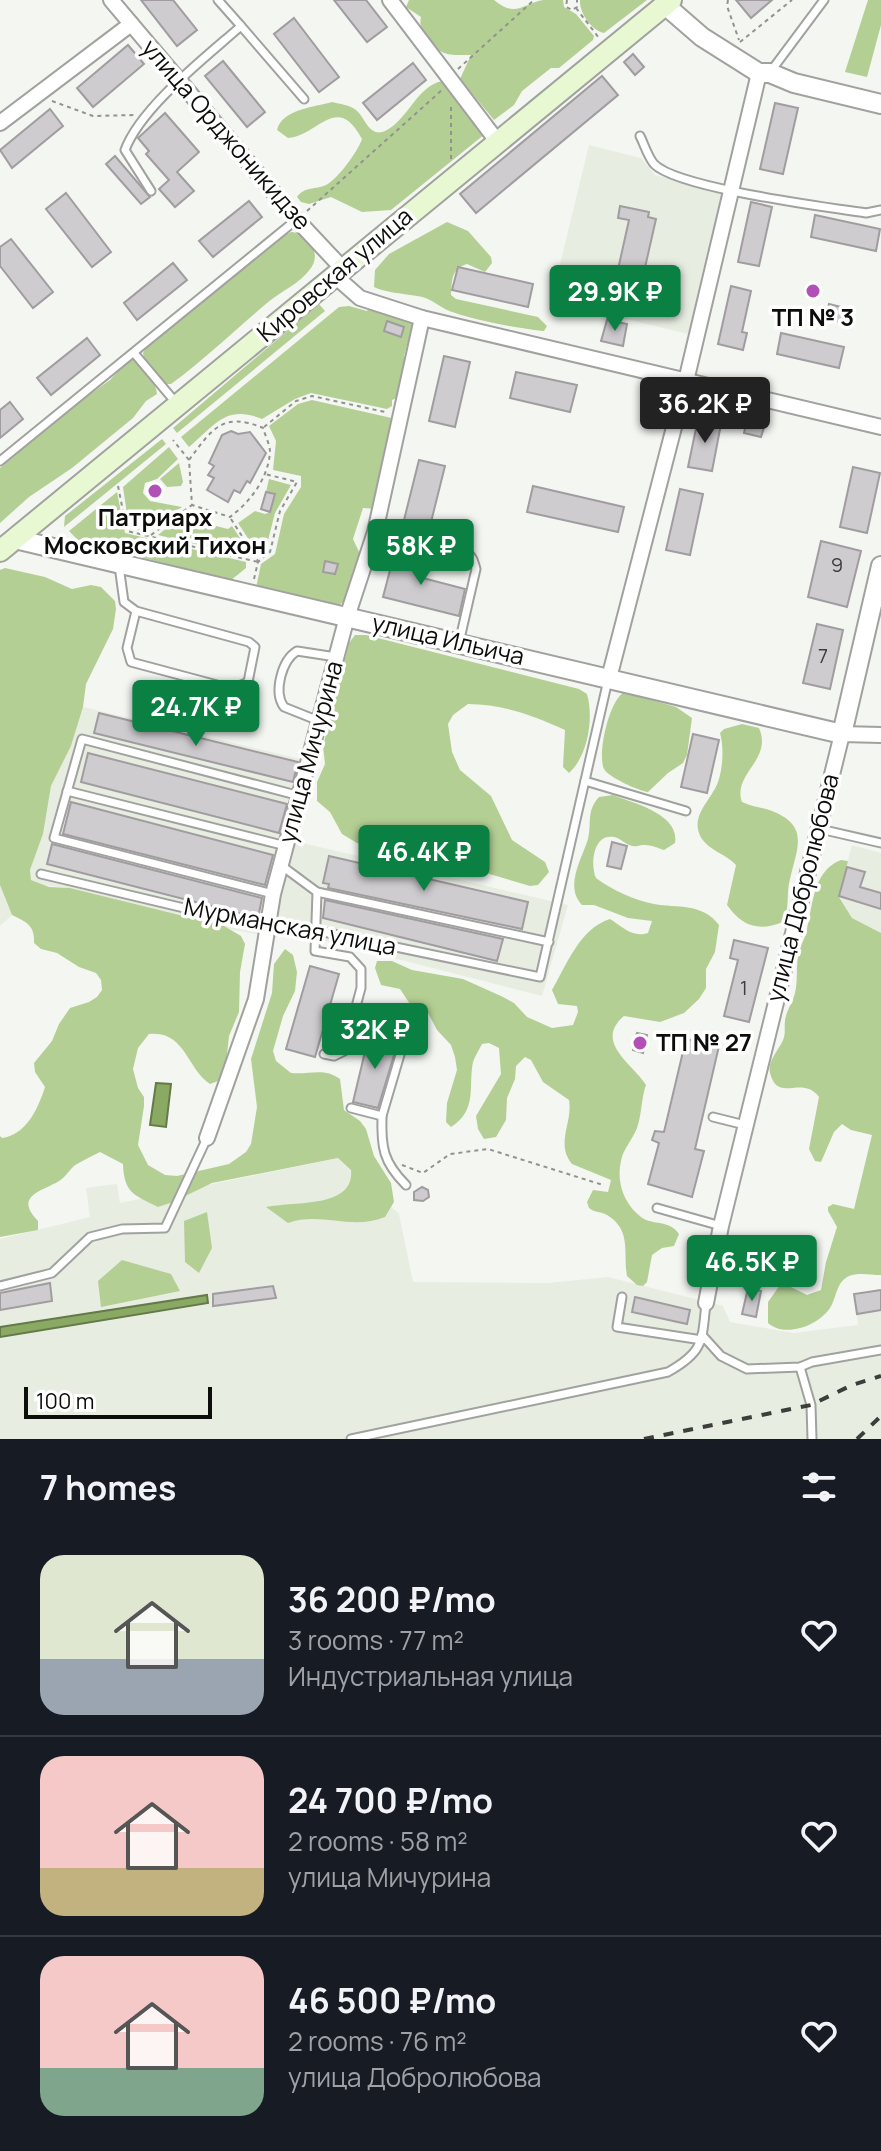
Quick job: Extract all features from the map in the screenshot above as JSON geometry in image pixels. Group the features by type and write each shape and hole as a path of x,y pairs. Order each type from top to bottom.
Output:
{"main road":[{"name":"Кировская улица","path":"8,545 668,2"}],"street":[{"path":"390,0 497,141"},
{"name":"улица Орджоникидзе","path":"113,1 360,298 422,318 881,427"},
{"path":"668,2 702,37 765,73 794,83 880,100"},
{"path":"0,123 131,24"},
{"path":"609,678 686,381 731,191 765,73"},
{"name":"улица Мичурина","path":"207,1138 256,999 273,894 347,617 375,532 422,318"},
{"name":"улица Ильича","path":"8,545 119,564 842,734 881,735"},
{"name":"улица Добролюбова","path":"706,1303 721,1226 881,566"}],"lane":[{"path":"218,0 304,99"},
{"path":"765,73 824,0"},
{"path":"151,191 125,150 130,137 180,81 241,26"},
{"path":"640,136 653,163 669,174 731,191 866,213 881,210"},
{"path":"0,461 297,220"},
{"path":"134,353 179,406"},
{"path":"375,532 466,552 473,558 476,569 459,643"},
{"path":"119,564 124,602 136,611 249,642 255,647 248,682 232,689 131,662 127,648 136,611"},
{"path":"319,721 284,707 277,696 287,660 297,651 336,657"},
{"path":"281,866 317,892 326,891 549,942 609,678"},
{"path":"273,894 54,838 82,739 300,796"},
{"path":"585,781 686,811"},
{"path":"67,791 287,847"},
{"path":"818,828 881,843"},
{"name":"Мурманская улица","path":"41,874 268,928 314,930 540,977 549,942"},
{"path":"317,892 315,951 350,957 361,969 361,988 344,1051 334,1056 324,1054"},
{"path":"402,1048 382,1116 382,1140 389,1168 406,1185"},
{"path":"351,1108 382,1116"},
{"path":"713,1117 745,1125"},
{"path":"0,1286 52,1273 90,1237 122,1229 165,1228 207,1138"},
{"path":"657,1208 721,1226"},
{"path":"622,1297 617,1327 702,1338 721,1356 747,1369 800,1367 812,1362 881,1350"},
{"path":"351,1439 668,1372 685,1363 702,1338 706,1303"},
{"path":"800,1367 811,1405 812,1439"}],"path":[{"path":"297,220 451,81 461,65 534,0"},
{"path":"567,0 568,8 576,8"},
{"path":"577,0 576,8 599,38"},
{"path":"740,42 792,0"},
{"path":"451,81 451,160"},
{"path":"37,96 93,116 149,115"},
{"path":"263,428 296,401 312,396 402,415"},
{"path":"189,460 203,441 227,420 244,420 263,428"},
{"path":"230,517 249,503 264,474 270,451 263,428"},
{"path":"173,440 189,460 192,505"},
{"path":"251,594 258,562 270,552 280,511 297,482 264,474"},
{"path":"118,486 127,531 258,562"},
{"path":"192,505 230,517 258,562"},
{"path":"150,536 192,505"},
{"path":"389,1168 403,1164 423,1173 450,1154 488,1149 603,1185"}],"shaded area":[{"path":"409,0 494,0 514,9 543,0 563,0 564,7 576,14 594,36 559,68 551,68 522,91 514,105 494,120 460,79 471,55 440,51 421,27 421,17 406,7"},
{"path":"580,0 647,0 604,33 587,21"},
{"path":"868,0 881,0 881,25 867,77 845,72"},
{"path":"442,81 485,134 391,210 362,212 331,197 309,204 301,202 297,197 303,191 326,185 336,177 362,139 353,125 336,117 288,138 277,130 285,117 332,102 354,108 375,132 385,131 426,89"},
{"path":"589,145 641,158 655,175 723,192 688,334 551,301"},
{"path":"447,222 468,231 491,257 492,263 485,272 467,264 458,269 453,276 451,295 456,299 538,317 547,326 544,331 466,316 425,298 374,287 375,270 389,254"},
{"path":"291,232 303,236 314,250 314,262 307,274 267,303 184,374 171,384 166,384 144,358 143,353 149,343 269,244"},
{"path":"319,304 325,311 177,433 173,428"},
{"path":"349,306 367,311 370,307 414,319 404,356 407,362 399,397 392,400 392,406 387,409 311,393 262,419 250,415 230,415 189,447 181,437 339,307"},
{"path":"130,358 148,373 157,394 146,401 133,418 72,468 29,497 0,523 0,468 65,412 110,380"},
{"path":"312,400 396,419 376,509 363,508 353,539 360,554 354,583 348,596 338,606 256,588 261,564 275,554 284,514 301,487 301,476 273,470 276,441 269,426 298,404"},
{"path":"162,439 166,444 64,527 65,516"},
{"path":"169,447 178,459 157,479 145,483 143,493 150,501 182,507 147,531 129,528 123,487"},
{"path":"179,463 181,486 167,487 160,479"},
{"path":"269,479 291,485 275,513 266,548 259,555 238,523 255,511 270,512 275,495 266,492"},
{"path":"117,492 125,533 246,562 246,568 230,581 78,540 69,531"},
{"path":"185,513 208,519 212,525 228,529 232,526 250,553 249,557 158,535"},
{"path":"5,568 45,577 72,589 91,585 101,587 115,601 116,609 113,629 86,684 83,707 71,746 51,786 43,834 30,870 31,880 49,887 70,888 224,926 241,936 245,944 240,972 239,1012 229,1036 226,1064 218,1081 210,1084 178,1044 161,1034 149,1034 138,1048 133,1069 144,1097 144,1106 138,1145 148,1165 165,1175 177,1176 229,1164 246,1152 251,1144 257,1107 251,1059 272,993 274,964 285,949 293,955 297,972 295,991 283,1016 273,1051 276,1061 291,1073 322,1072 340,1079 344,1110 366,1129 374,1156 391,1183 394,1202 385,1217 360,1222 312,1219 288,1223 266,1207 319,1201 343,1191 350,1183 351,1170 338,1158 212,1183 158,1207 132,1192 123,1164 100,1152 75,1165 63,1178 30,1199 28,1204 38,1221 38,1230 0,1237 0,1136 18,1132 35,1112 45,1087 35,1072 34,1063 52,1041 70,1008 89,1002 102,990 96,973 34,943 31,928 12,915 0,885 0,570"},
{"path":"355,635 366,635 579,689 587,694 590,714 588,736 581,757 569,773 563,767 565,730 541,720 506,709 468,704 453,715 448,724 452,752 460,770 491,796 512,840 545,862 549,872 538,885 530,886 459,865 423,860 399,849 357,843 342,834 330,812 317,801 317,782 325,764 323,746 349,643"},
{"path":"624,692 676,707 692,718 683,763 648,792 611,776 602,762 609,716"},
{"path":"83,707 313,762 294,841 568,905 542,996 311,937 273,937 233,930 70,888 39,885 31,880 30,870 43,834 51,786 71,746"},
{"path":"742,724 759,728 762,739 757,758 742,783 742,802 784,817 792,824 798,839 785,917 783,922 766,927 745,922 727,905 736,865 705,843 698,831 699,816 720,776 720,733"},
{"path":"613,795 663,817 675,833 675,843 664,850 647,845 632,846 607,837 601,840 595,851 593,866 596,878 639,900 705,913 719,925 715,952 706,969 706,988 699,999 684,1013 660,1022 624,1016 613,1035 619,1053 646,1085 637,1128 621,1161 623,1192 630,1206 641,1217 671,1226 679,1234 674,1246 662,1248 652,1255 647,1282 643,1286 627,1276 625,1242 620,1228 607,1215 589,1208 587,1202 593,1190 608,1192 611,1180 572,1164 567,1156 565,1141 569,1100 543,1082 531,1060 525,1057 516,1066 515,1079 507,1098 506,1120 496,1137 484,1139 476,1116 501,1074 499,1048 489,1043 482,1044 473,1062 469,1105 451,1127 446,1122 447,1103 457,1070 451,1045 437,1030 427,1011 410,1004 400,989 381,985 375,968 377,961 392,961 412,970 463,979 514,1003 527,1017 552,1028 573,1025 577,1006 558,1004 552,990 582,939 610,919 637,934 648,933 652,921 628,918 594,905 582,905 574,889 588,839 592,807 599,797"},
{"path":"852,845 881,853 881,933 852,918 839,896"},
{"path":"841,860 848,861 839,897 852,918 881,933 881,1275 849,1276 837,1290 830,1308 818,1320 801,1328 783,1330 768,1323 768,1302 780,1285 787,1285 807,1295 821,1290 837,1227 828,1207 833,1204 854,1209 872,1135 851,1130 842,1124 834,1132 821,1162 815,1161 809,1149 819,1097 805,1088 779,1087 770,1073 772,1060 784,1037 786,1017 795,993 797,961 815,891 824,872"},
{"path":"0,885 12,915 0,926"},
{"path":"156,1083 171,1084 166,1127 150,1125"},
{"path":"339,1158 399,1214 413,1282 548,1283 608,1277 723,1306 730,1322 793,1333 858,1325 857,1314 881,1310 881,1439 0,1439 0,1239 90,1217 86,1188 117,1184 120,1203"},
{"path":"207,1212 212,1248 199,1273 185,1262 184,1221"},
{"path":"122,1260 171,1274 180,1291 101,1307 98,1281"},
{"path":"207,1295 208,1303 0,1337 0,1327"}],"building":[{"path":"141,0 173,0 197,30 177,46"},
{"path":"334,0 366,0 387,27 367,42"},
{"path":"736,0 772,0 751,18"},
{"path":"294,18 339,77 319,92 274,34"},
{"path":"128,45 144,64 93,107 77,88"},
{"path":"633,54 644,67 635,75 624,62"},
{"path":"223,61 265,112 247,127 205,76"},
{"path":"413,63 426,80 377,120 363,103"},
{"path":"602,76 618,95 476,213 460,194"},
{"path":"775,103 798,108 783,174 760,169"},
{"path":"50,109 63,126 12,168 0,150"},
{"path":"165,113 199,152 177,172 194,191 175,207 159,189 169,180 146,154 149,151 138,138"},
{"path":"115,156 150,197 141,204 106,164"},
{"path":"66,193 111,252 92,267 46,209"},
{"path":"249,201 262,217 213,257 199,241"},
{"path":"751,202 772,207 759,266 738,262"},
{"path":"620,206 649,212 648,217 656,219 639,294 630,292 629,297 600,291 602,280 615,283 629,220 618,218"},
{"path":"815,215 880,229 876,251 811,237"},
{"path":"11,239 53,292 33,308 0,266 0,247"},
{"path":"173,263 187,280 137,320 124,303"},
{"path":"458,267 533,284 528,307 452,290"},
{"path":"731,286 751,291 742,332 747,333 743,350 718,344"},
{"path":"829,304 849,309 845,323 826,319"},
{"path":"607,320 627,324 623,346 601,341"},
{"path":"387,321 404,327 401,337 384,331"},
{"path":"781,333 844,347 839,368 777,354"},
{"path":"87,338 100,355 51,395 37,378"},
{"path":"444,356 470,362 455,427 429,421"},
{"path":"516,372 577,385 570,412 510,398"},
{"path":"10,402 23,419 0,438 0,410"},
{"path":"698,419 721,424 712,471 688,467"},
{"path":"747,420 765,424 761,437 744,433"},
{"path":"231,431 238,434 250,432 266,453 250,483 247,481 240,493 234,490 228,502 207,490 214,478 208,475 214,466 209,463 222,435"},
{"path":"419,460 445,466 430,526 404,520"},
{"path":"853,467 880,473 867,533 840,527"},
{"path":"533,486 624,507 618,532 527,512"},
{"path":"680,489 703,494 690,555 666,550"},
{"path":"266,492 275,494 270,512 261,509"},
{"path":"821,541 861,551 847,607 808,597"},
{"path":"395,551 423,558 419,577 465,589 459,616 383,597"},
{"path":"325,561 338,564 335,574 323,572"},
{"path":"817,624 843,630 830,689 803,683"},
{"path":"99,713 298,762 293,782 94,733"},
{"path":"693,734 719,740 707,793 681,787"},
{"path":"88,753 287,804 279,833 81,782"},
{"path":"71,802 273,855 265,885 63,834"},
{"path":"612,842 627,846 621,869 607,866"},
{"path":"52,844 262,898 258,918 47,864"},
{"path":"329,856 528,902 522,929 328,888 329,884 323,883"},
{"path":"847,867 865,872 860,887 881,893 881,909 839,896"},
{"path":"325,900 503,939 497,961 323,918"},
{"path":"734,940 768,948 749,1022 724,1016 738,960 730,958"},
{"path":"310,966 339,974 315,1057 286,1049"},
{"name":"ТП № 27","path":"637,1033 647,1035 643,1053 633,1050"},
{"path":"369,1035 398,1042 378,1108 353,1102"},
{"path":"698,1036 707,1038 706,1043 719,1046 695,1149 704,1151 692,1197 648,1184 659,1143 652,1140 655,1131 664,1132 686,1039 696,1041"},
{"path":"422,1187 428,1190 429,1197 423,1201 414,1200 414,1192"},
{"path":"741,1255 755,1258 749,1284 735,1281"},
{"path":"50,1283 52,1301 0,1310 0,1293"},
{"path":"273,1286 276,1298 213,1306 213,1294"},
{"path":"748,1288 761,1291 756,1317 742,1314"},
{"path":"881,1290 881,1310 857,1314 854,1294"},
{"path":"635,1297 690,1310 687,1324 632,1312"}],"railway":[{"path":"644,1439 811,1405 852,1385 881,1376"},
{"path":"857,1439 881,1416"}],"place":[{"name":"ТП № 3","path":"813,291"},
{"name":"Патриарх Московский Тихон","path":"155,491"},
{"name":"ТП № 27","path":"640,1043"}]}
